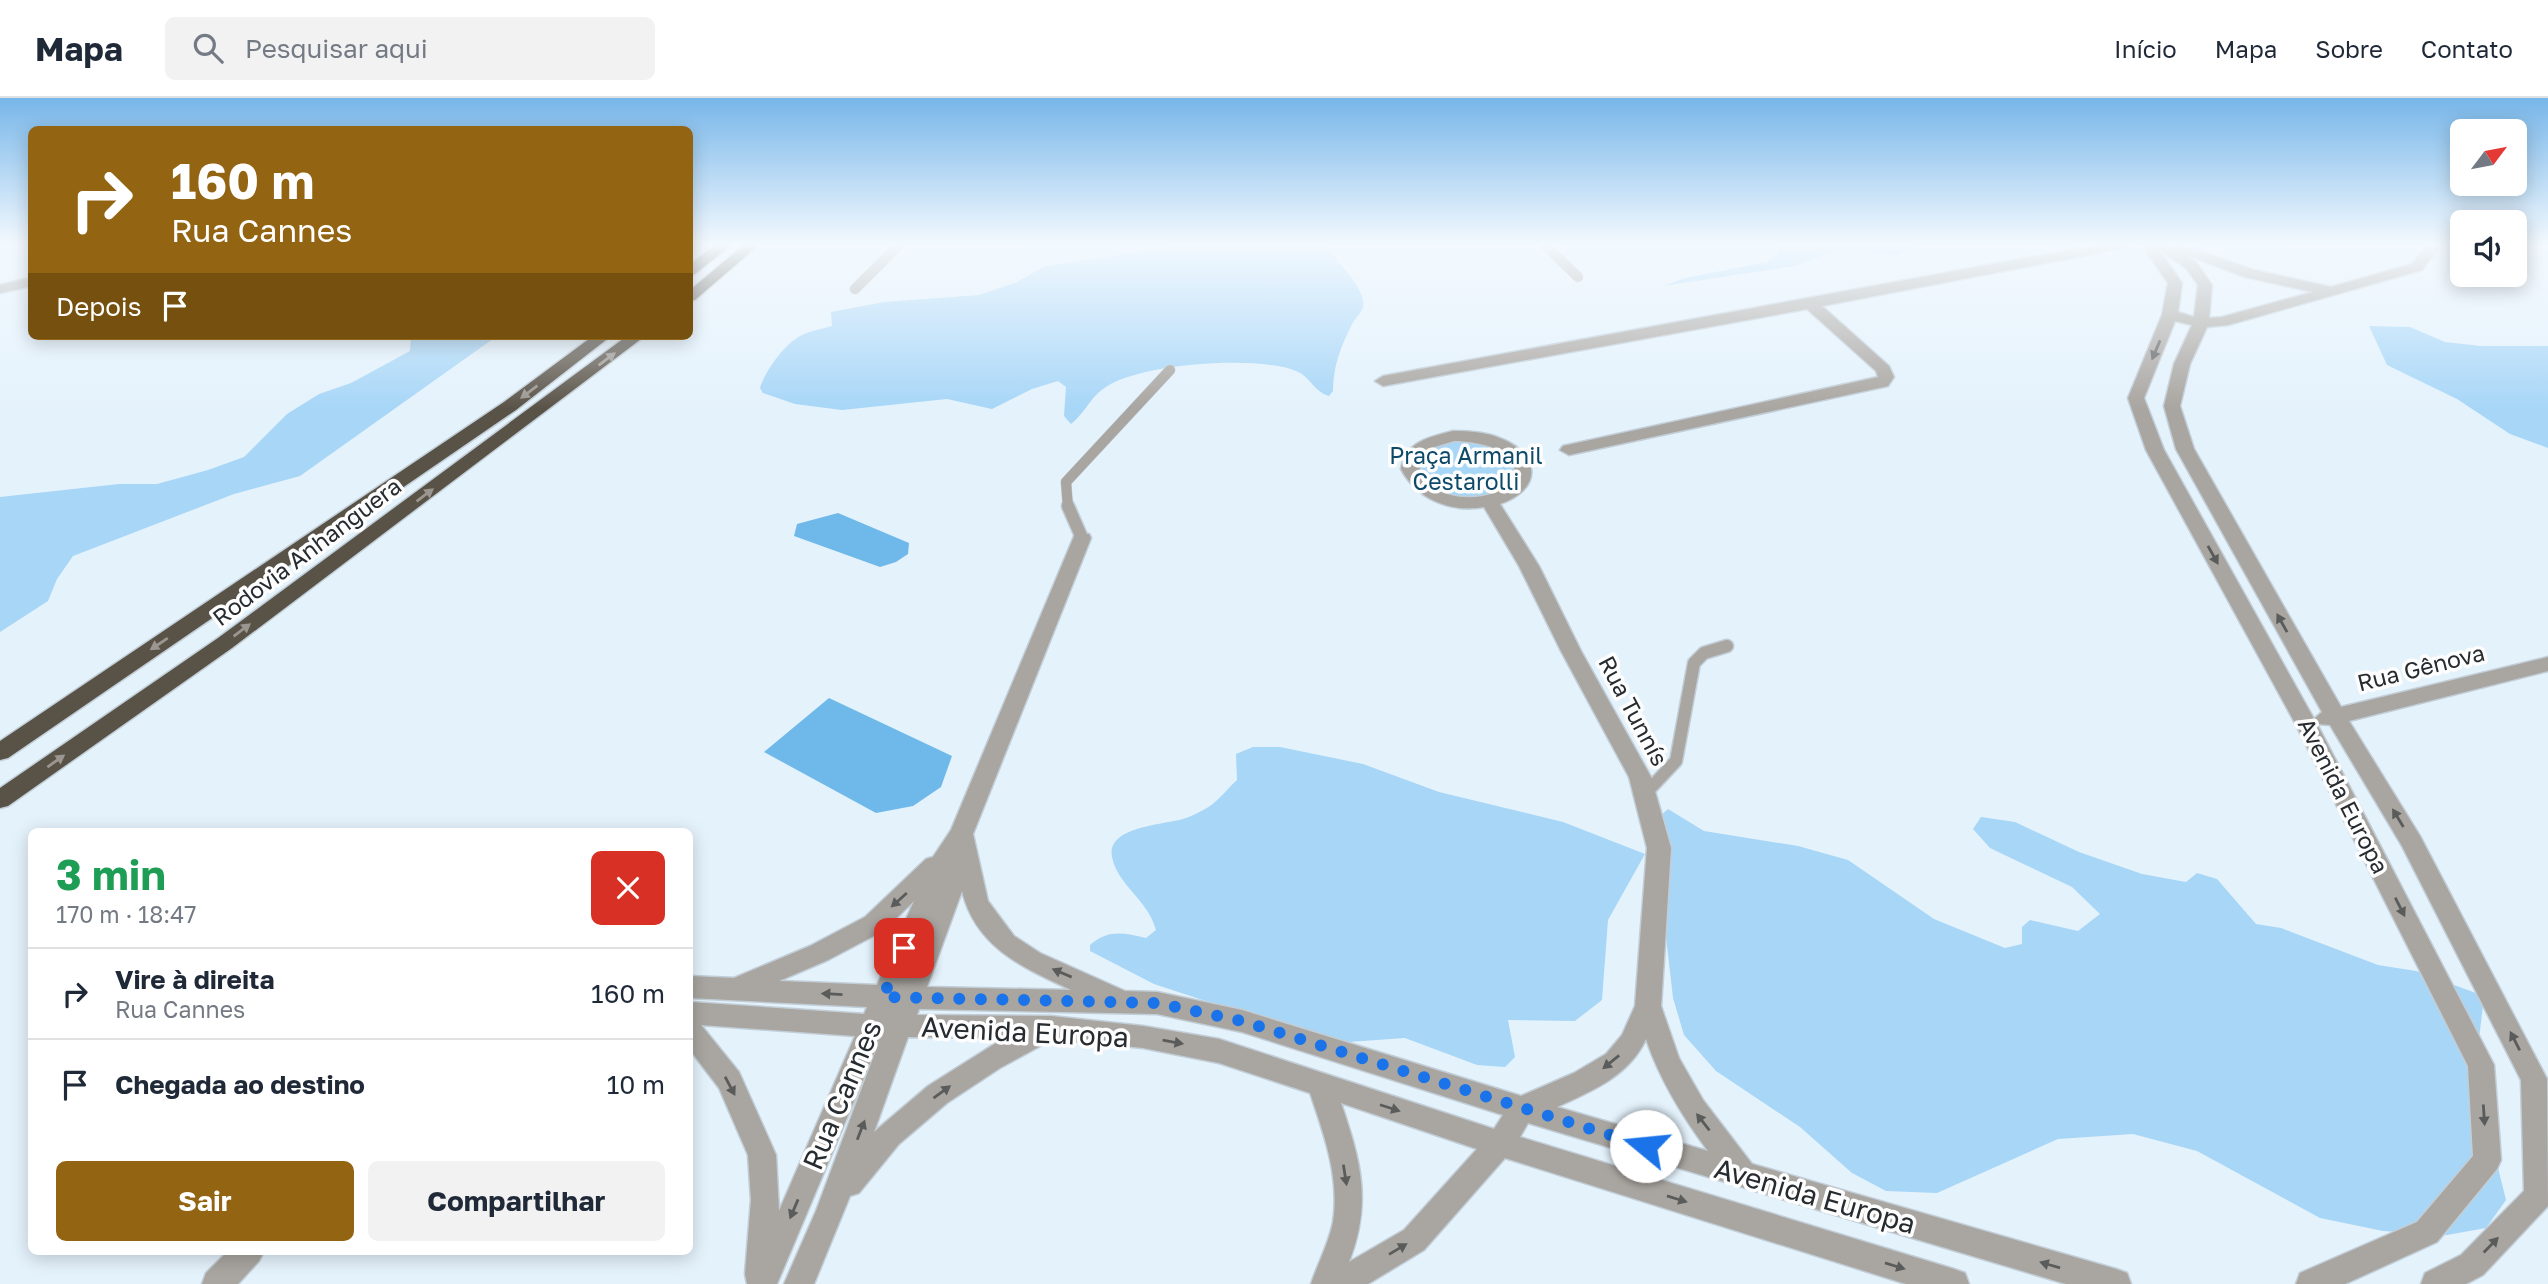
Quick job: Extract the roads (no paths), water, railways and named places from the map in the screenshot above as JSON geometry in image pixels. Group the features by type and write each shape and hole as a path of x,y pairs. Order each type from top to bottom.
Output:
{"highway":[{"name":"Rodovia Anhanguera","path":"0,752 510,406 598,340"},
{"name":"Rodovia Anhanguera","path":"0,800 225,643 633,340"}],"street":[{"path":"1383,381 1840,298"},
{"name":"Avenida Europa","path":"2173,298 2170,315 2136,398 2155,450 2306,723 2481,1065 2487,1160 2427,1233 2311,1284"},
{"name":"Avenida Europa","path":"2204,298 2201,323 2182,364 2172,406 2185,449 2316,684 2412,842 2534,1079 2538,1196 2472,1265 2436,1284"},
{"path":"2170,315 2201,323 2223,322 2311,298"},
{"path":"1569,450 1882,383 1886,377 1882,369 1810,304"},
{"path":"1453,436 1480,438 1506,447 1517,456 1524,467 1524,478 1513,493 1490,502 1471,504 1433,496 1419,487 1411,476 1408,465 1412,455 1436,439 1453,436"},
{"name":"Rua Tunnís","path":"1490,502 1529,566 1571,651 1640,777 1659,848 1648,1006"},
{"name":"Rua Cannes","path":"761,1284 871,1026 896,997 1082,538"},
{"name":"Rua Gênova","path":"2306,723 2548,664"},
{"path":"731,988 769,975 874,924 957,846 977,904 1005,943 1031,960 1123,1002"},
{"name":"Avenida Europa","path":"693,987 896,997 1157,1003 1242,1021 1522,1109 2116,1284"},
{"name":"Rua Cannes","path":"799,1284 830,1212 900,1026 896,997"},
{"path":"830,1212 864,1162 933,1098 974,1069 1051,1027 1123,1002"},
{"path":"1339,1284 1413,1240 1447,1206 1500,1144 1522,1109 1584,1082 1615,1062 1631,1043 1648,1006"},
{"path":"1648,1006 1667,1061 1693,1109 1745,1175"},
{"name":"Avenida Europa","path":"693,1013 871,1026 1051,1027 1143,1037 1219,1051 1500,1144 1954,1284"},
{"path":"693,1035 729,1080 762,1156 765,1200 761,1284"},
{"path":"1321,1085 1340,1142 1347,1188 1347,1223 1326,1284"},
{"path":"218,1284 245,1255"}],"lane":[{"path":"1082,538 1066,503 1066,482 1170,370"},
{"path":"1645,794 1676,761 1694,663 1704,653 1727,646"}],"park label":[{"name":"Praça Armanil Cestarolli","path":"1466,469"}]}
